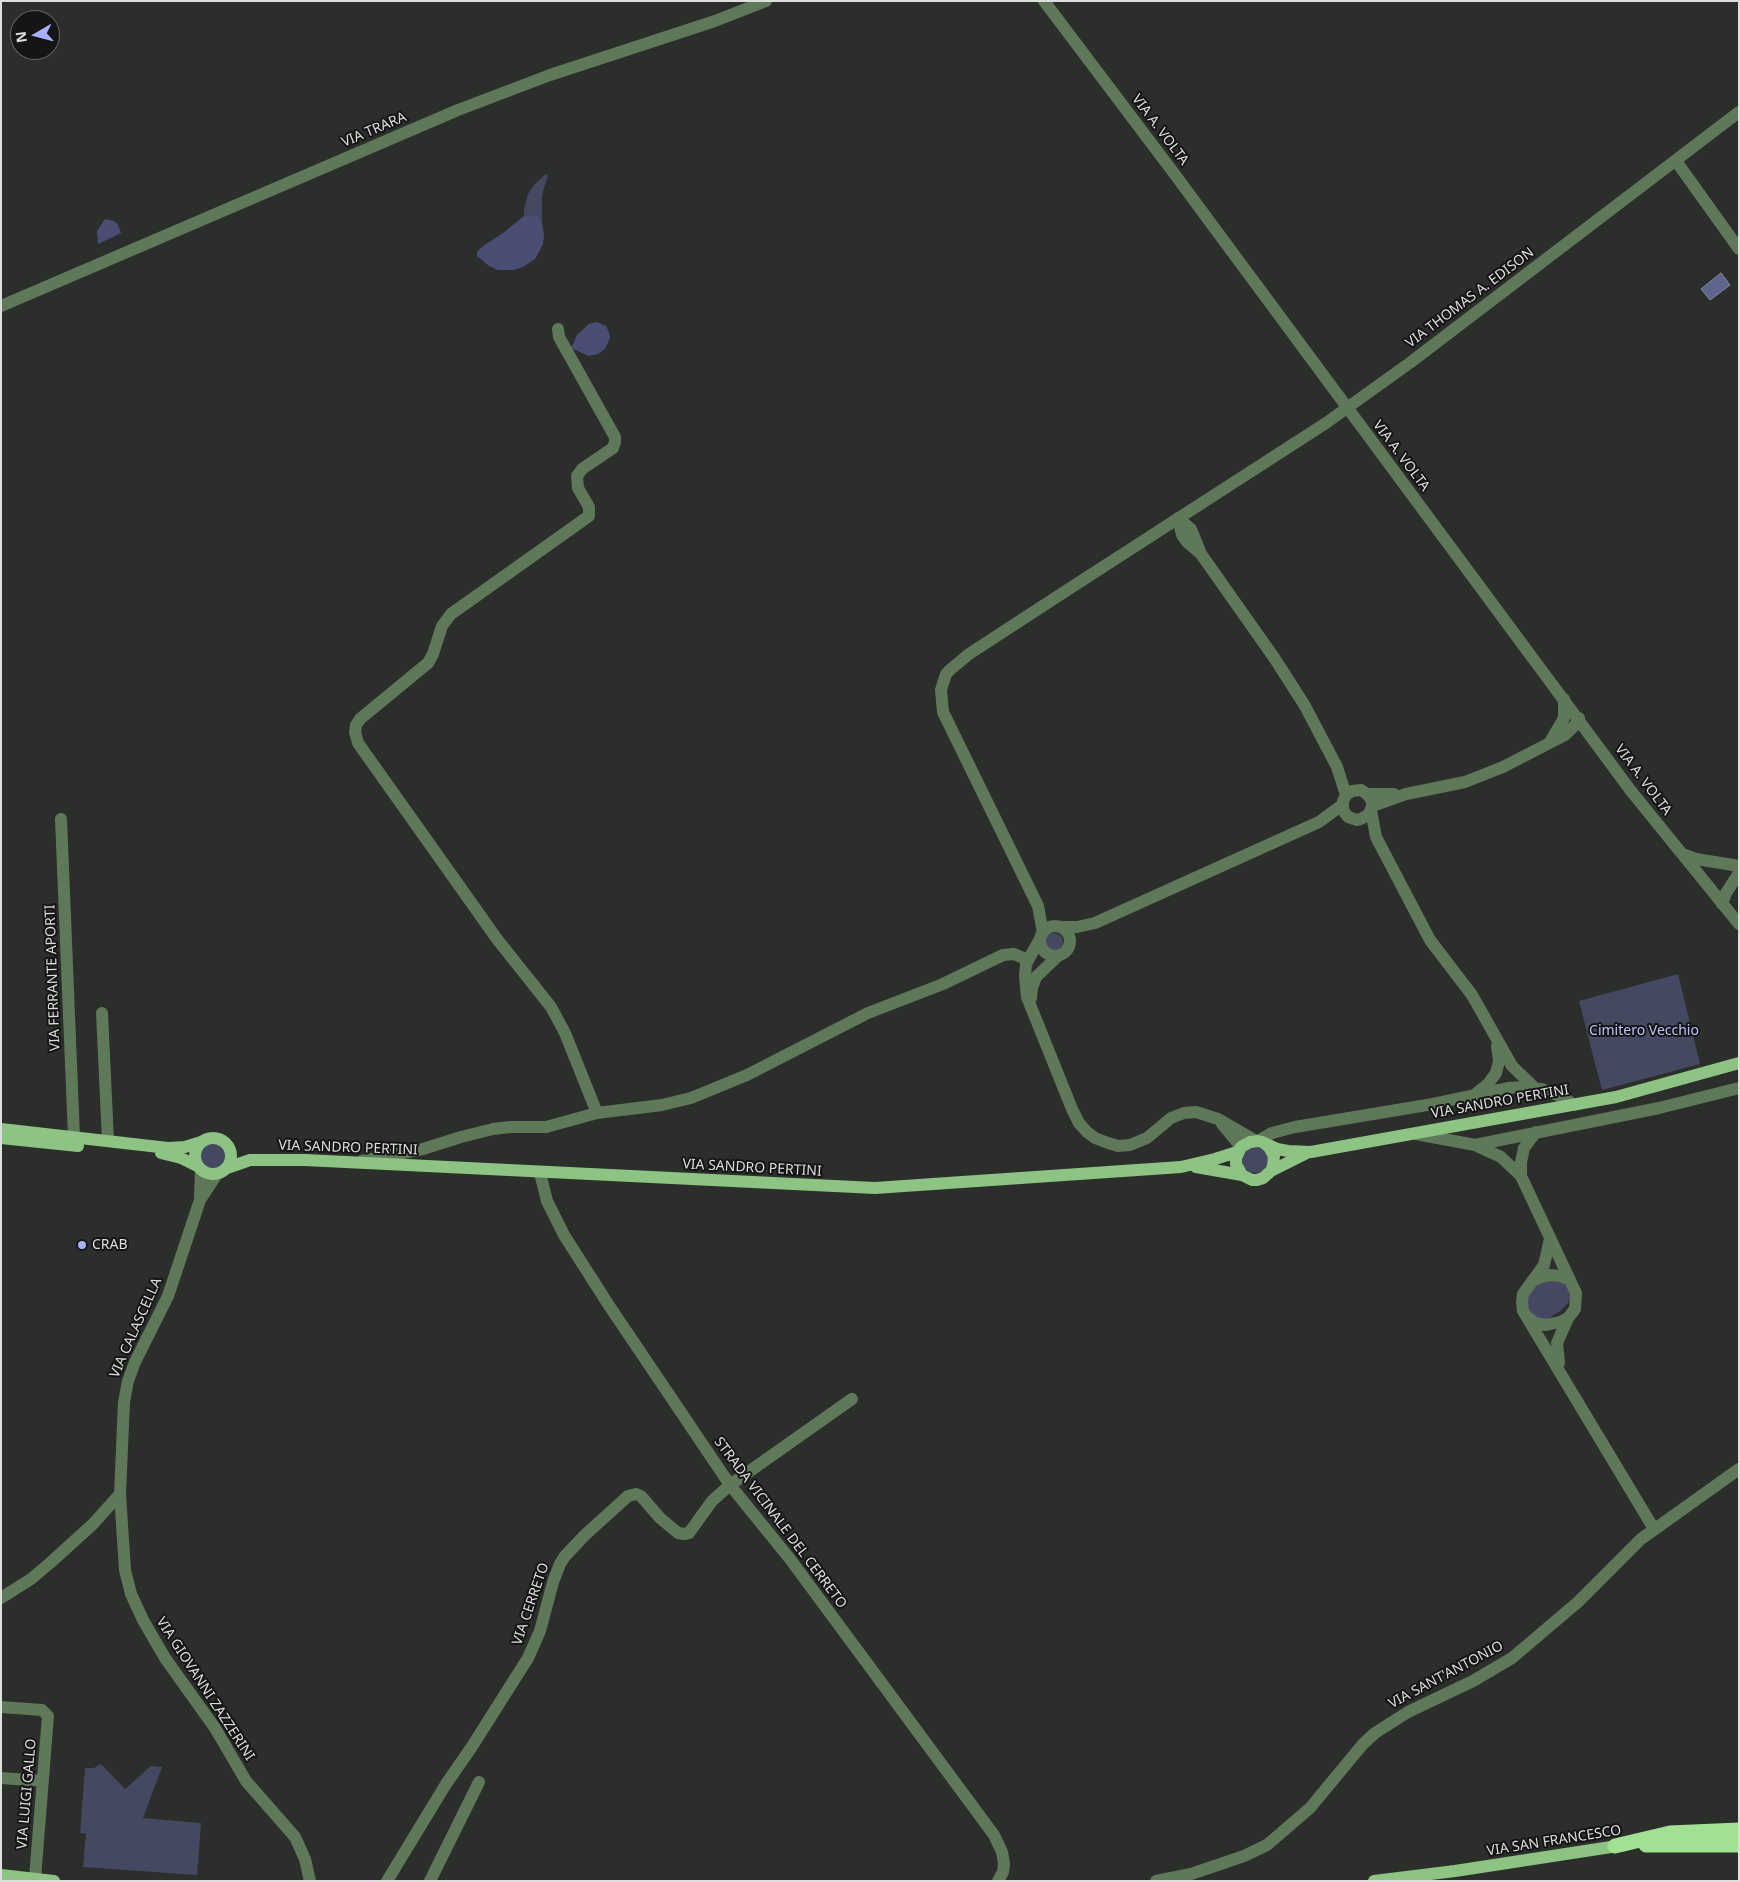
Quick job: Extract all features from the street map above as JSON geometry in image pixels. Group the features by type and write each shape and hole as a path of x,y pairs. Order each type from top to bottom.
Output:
{"highway":[{"path":"1615,1846 1670,1833 1739,1830"},
{"path":"1615,1846 1739,1845"}],"main road":[{"name":"VIA SANDRO PERTINI","path":"222,1171 250,1160 357,1162 540,1173 875,1188 1188,1166 1239,1149 1247,1143 1260,1142 1288,1151 1311,1152 1616,1097 1739,1063"},
{"name":"VIA SANDRO PERTINI","path":"1,1129 168,1148 185,1147 206,1139 215,1138 250,1157 263,1160"},
{"path":"1,1138 162,1153 180,1158 206,1173 222,1171 232,1158 229,1147"},
{"path":"199,1168 195,1153 201,1142"},
{"path":"1188,1166 1242,1175 1252,1180 1257,1180 1268,1175 1271,1171 1274,1156 1269,1148 1260,1142"},
{"path":"1239,1149 1236,1164 1242,1175"},
{"path":"1271,1171 1311,1152"},
{"name":"VIA SAN FRANCESCO","path":"1374,1881 1665,1840 1739,1838"},
{"path":"1,1875 18,1879 35,1878 54,1881"}],"street":[{"name":"VIA TRARA","path":"1,306 458,110 550,75 699,26 766,1"},
{"name":"VIA A. VOLTA","path":"1044,1 1654,821 1739,924"},
{"name":"VIA THOMAS A. EDISON","path":"1038,906 945,717 941,698 942,684 948,672 964,659 1347,408 1739,112"},
{"path":"1676,161 1739,249"},
{"path":"558,329 559,337 615,438 613,448 582,469 577,476 578,488 590,507 589,516 451,614 442,626 433,654 425,665 360,719 356,725 355,732 358,743 496,939 551,1007 568,1041 597,1113"},
{"path":"1190,538 1198,513 1212,496"},
{"path":"1178,518 1182,535 1190,538 1275,659 1302,701 1337,767 1344,800 1343,810 1376,838"},
{"path":"1144,541 1152,537 1170,535 1190,538"},
{"path":"1562,731 1564,699"},
{"path":"1319,822 1365,817 1371,808 1406,794 1465,782 1503,767 1550,742 1562,731 1575,725 1579,718"},
{"path":"1562,731 1592,738"},
{"path":"1337,767 1372,801 1371,808 1376,838 1430,940 1468,990 1512,1066 1535,1088"},
{"path":"1406,794 1352,791 1319,822 1095,923 1077,927 1050,927 1042,936 1028,960 1025,972 1025,985 1031,1011 1075,1115 1083,1128 1095,1138 1113,1145 1130,1145 1147,1138 1164,1123 1176,1116 1194,1112 1213,1116 1260,1142 1272,1133 1296,1127 1508,1088 1535,1088 1563,1097 1574,1105"},
{"name":"VIA FERRANTE APORTI","path":"61,819 74,1136"},
{"path":"1682,853 1696,859 1739,866"},
{"path":"1722,904 1726,893 1739,873"},
{"path":"1038,906 1058,927 1067,933 1069,944"},
{"path":"1038,906 1042,948 1045,952 1054,956 1059,955"},
{"path":"1031,1011 1032,988 1036,977 1059,955 1066,951 1069,944 1095,923"},
{"path":"357,1162 423,1149 493,1129 550,1126 597,1113 662,1105 698,1096 742,1077 873,1011 936,987 1003,955 1014,954 1028,960"},
{"path":"102,1012 108,1141"},
{"path":"1476,1094 1491,1080 1498,1069 1498,1056 1493,1034"},
{"path":"1404,1134 1420,1134 1475,1145 1659,1108 1739,1088"},
{"path":"1213,1116 1239,1149"},
{"path":"1521,1176 1521,1157 1524,1148 1536,1132"},
{"path":"1475,1145 1501,1157 1521,1176 1576,1293 1575,1309 1568,1318 1557,1343 1557,1359 1563,1375"},
{"name":"VIA CALASCELLA","path":"199,1168 200,1200"},
{"name":"VIA CALASCELLA","path":"120,1494 124,1402 128,1381 135,1362 168,1296 200,1200 222,1171"},
{"name":"STRADA VICINALE DEL CERRETO","path":"540,1173 547,1201 564,1235 611,1310 730,1485 790,1559 994,1835 1000,1847 1004,1864 1003,1872 998,1881"},
{"path":"1550,1239 1544,1265 1525,1290 1522,1306 1654,1529"},
{"path":"1531,1282 1550,1275 1570,1280"},
{"path":"1525,1314 1532,1321 1542,1325 1552,1324 1568,1318"},
{"name":"VIA CERRETO","path":"388,1881 443,1788 471,1748 528,1658 540,1631 557,1573 565,1556 594,1526 630,1494 638,1494 664,1522 678,1533 684,1534 692,1531 714,1498 852,1399"},
{"name":"VIA SANT'ANTONIO","path":"1156,1881 1199,1871 1244,1856 1268,1845 1310,1808 1375,1732 1408,1712 1473,1681 1512,1658 1578,1602 1630,1549 1654,1529 1739,1469"},
{"path":"1,1598 31,1579 50,1563 93,1524 120,1494"},
{"name":"VIA GIOVANNI ZAZZERINI","path":"120,1494 125,1570 131,1594 142,1620 165,1658 215,1728 246,1781 295,1837 305,1859 310,1881"},
{"name":"VIA LUIGI GALLO","path":"1,1707 40,1709 47,1713 49,1722 35,1878"},
{"path":"1,1778 43,1782"},
{"path":"430,1881 479,1782"}],"green space":[{"path":"546,174 548,176 542,195 542,222 537,215 524,216 524,210 528,194 534,185"},
{"path":"1050,933 1058,933 1063,938 1061,949 1050,951 1045,946 1045,938"},
{"name":"Cimitero Vecchio","path":"1678,974 1700,1064 1602,1090 1579,1001"},
{"path":"213,1142 223,1146 227,1156 223,1166 213,1170 203,1166 199,1156 203,1146"},
{"path":"1255,1147 1264,1151 1268,1160 1264,1169 1255,1173 1246,1169 1242,1160 1246,1151"},
{"path":"1548,1279 1561,1280 1569,1288 1570,1298 1560,1311 1548,1319 1538,1319 1527,1311 1529,1289"},
{"path":"101,1764 125,1789 151,1766 162,1767 143,1818 201,1823 197,1875 83,1867 86,1834 80,1833 85,1768 94,1768"}],"shaded area":[{"path":"537,215 542,222 544,235 543,244 535,259 523,267 514,270 498,270 489,266 477,256 477,252 483,246 524,216"},
{"path":"105,219 114,221 121,233 98,244 97,231"},
{"path":"1721,273 1730,285 1710,300 1701,289"},
{"path":"597,322 606,326 609,332 610,338 605,349 598,354 589,356 571,348 577,335 589,324"}],"place":[{"name":"CRAB","path":"82,1245"}]}
